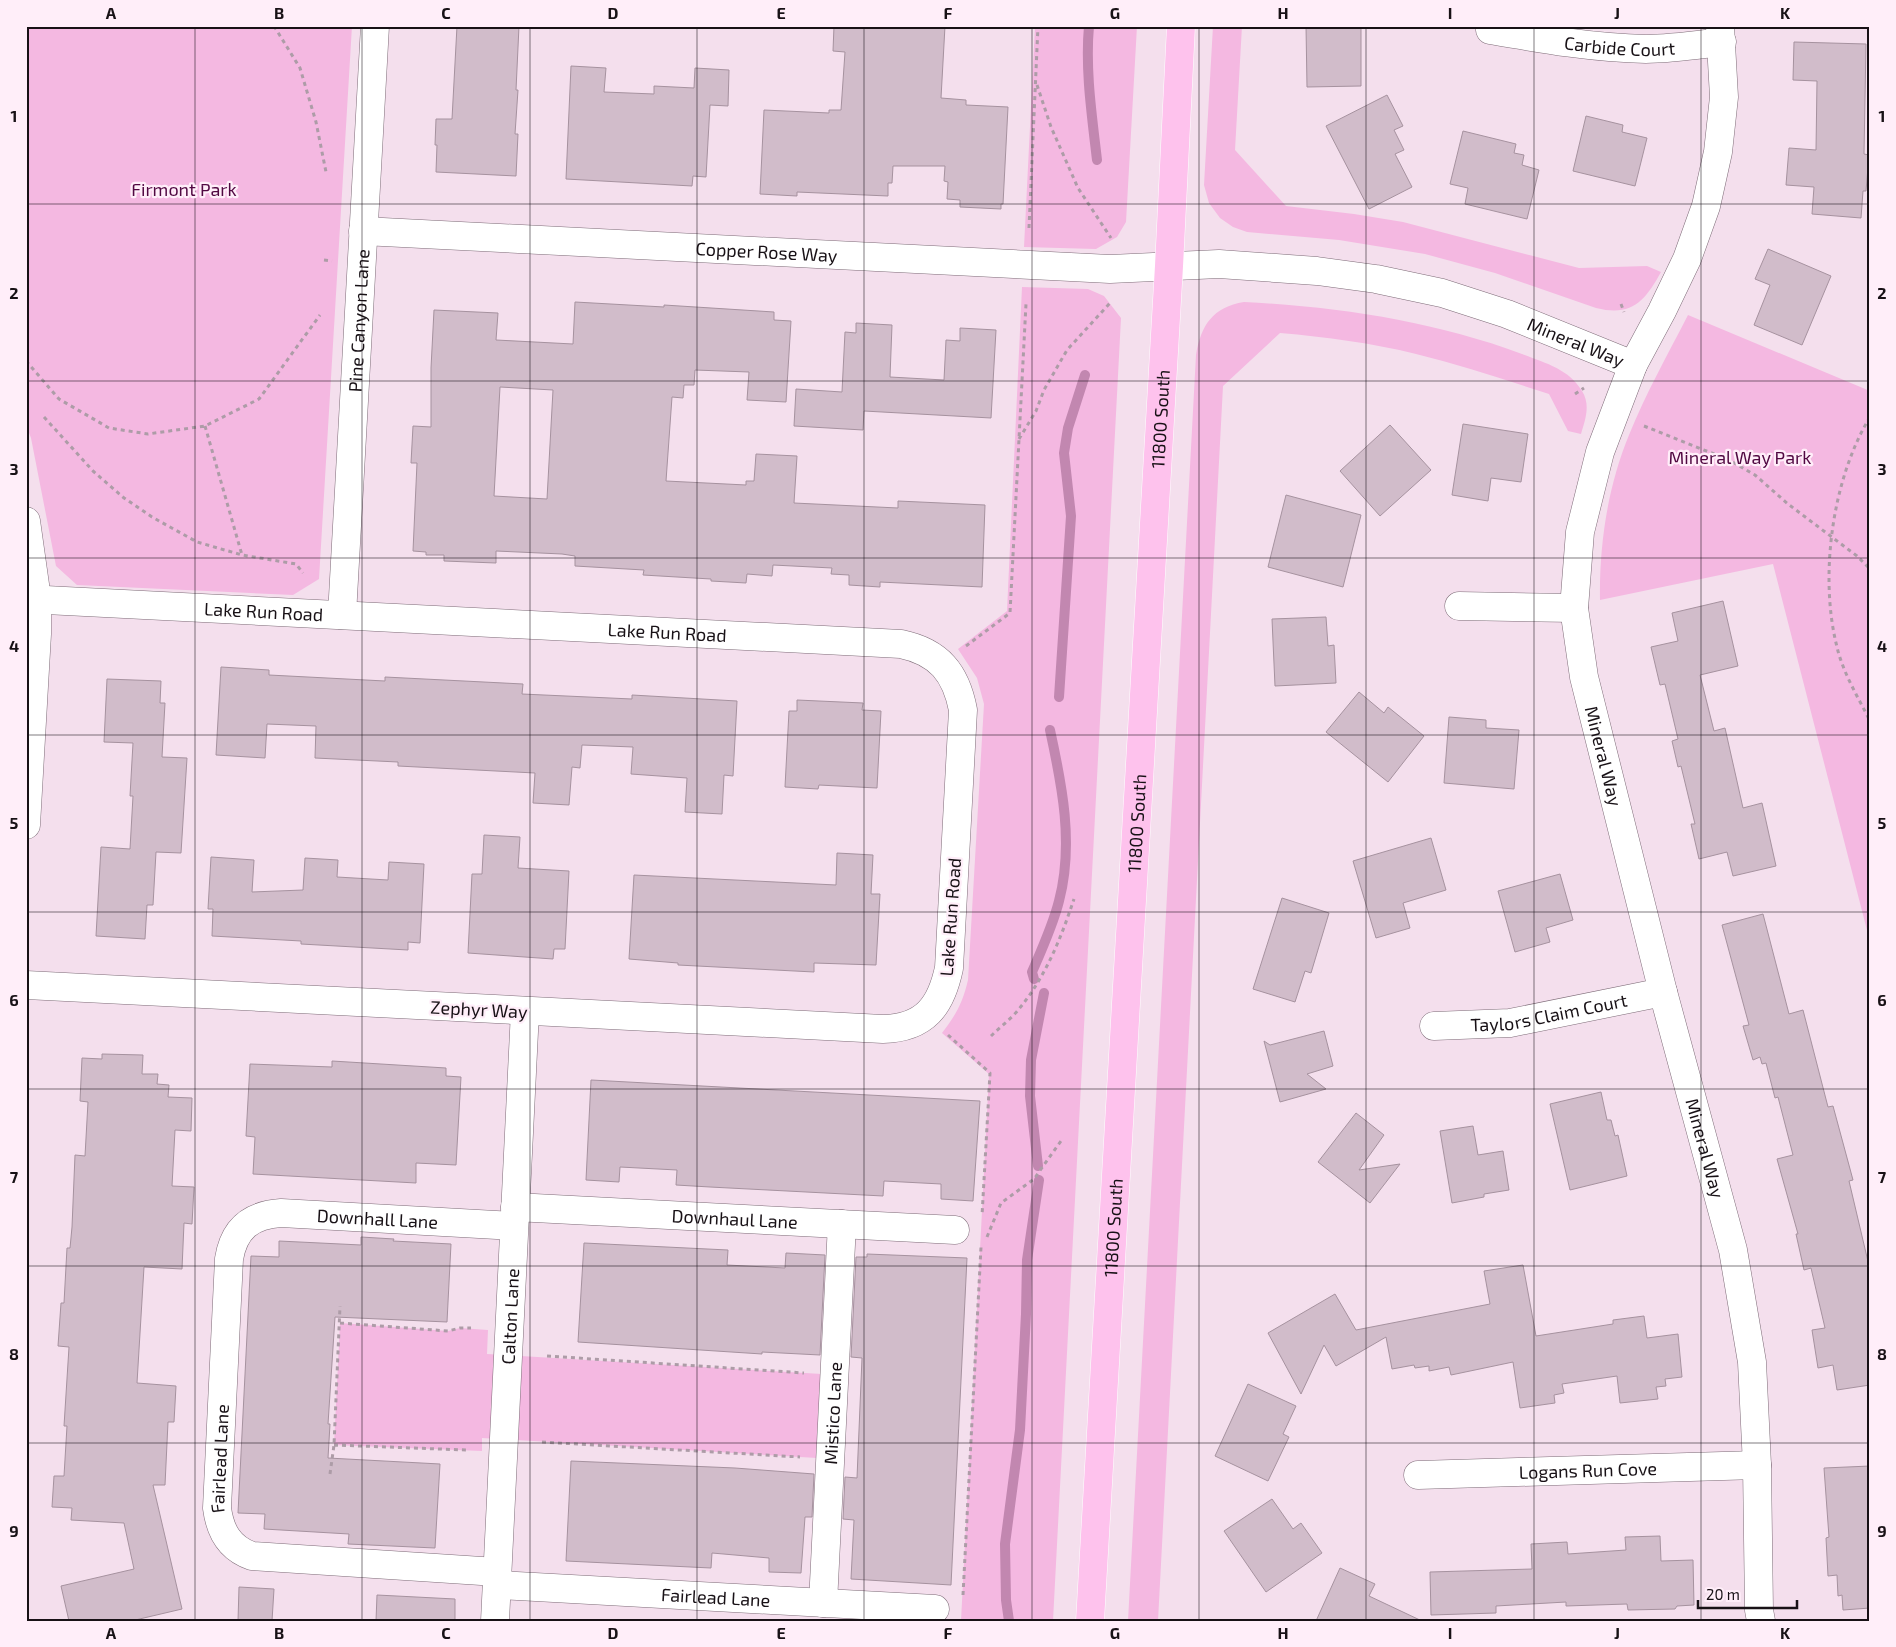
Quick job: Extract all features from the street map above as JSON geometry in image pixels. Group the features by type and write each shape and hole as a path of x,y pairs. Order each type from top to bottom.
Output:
{"main road":[{"name":"11800 South","path":"1090,1621 1169,266 1181,26"}],"street":[{"name":"Pine Canyon Lane","path":"342,615 375,26"},
{"name":"Carbide Court","path":"1490,30 1563,42 1647,49 1721,34"},
{"path":"1633,365 1662,312 1687,260 1706,206 1718,152 1724,97 1721,34"},
{"name":"Copper Rose Way","path":"364,231 1110,269 1169,266"},
{"name":"Mineral Way","path":"1169,266 1234,265 1317,271 1376,279 1442,293 1507,314 1633,365 1600,452 1589,491 1580,532 1574,608 1584,677 1663,992 1733,1250 1752,1362 1758,1465 1759,1610 1761,1621"},
{"path":"26,521 33,564 32,599 37,634 26,826"},
{"name":"Lake Run Road","path":"32,599 901,644 935,657 952,675 963,710 949,968 937,1023"},
{"path":"1459,606 1574,608"},
{"name":"Zephyr Way","path":"26,986 883,1029 937,1023"},
{"name":"Taylors Claim Court","path":"1434,1026 1510,1023 1663,992"},
{"name":"Calton Lane","path":"495,1621 524,1011"},
{"name":"Downhall Lane","path":"245,1225 262,1216 281,1213 514,1216"},
{"name":"Downhaul Lane","path":"514,1216 842,1224 955,1230"},
{"name":"Mistico Lane","path":"823,1603 842,1224"},
{"name":"Fairlead Lane","path":"245,1225 234,1240 229,1258 217,1508 220,1527 230,1543 243,1553 261,1558 497,1578 823,1603 935,1609"},
{"name":"Logans Run Cove","path":"1418,1475 1758,1465"}],"path":[{"path":"274,26 300,68 316,122 326,172"},
{"path":"1028,228 1038,26"},
{"path":"1036,81 1051,127 1078,188 1112,238"},
{"path":"1018,440 1036,411 1044,390 1068,350 1110,302"},
{"path":"962,649 1010,614 1026,304"},
{"path":"1621,304 1624,312"},
{"path":"26,360 59,399 108,428 148,434 205,426 258,399 320,315"},
{"path":"1575,394 1584,388"},
{"path":"1870,417 1860,434 1848,464 1839,499 1828,572 1832,627 1837,649 1870,721"},
{"path":"44,418 93,471 124,498 197,542 242,555 296,564 303,573"},
{"path":"205,426 242,555"},
{"path":"1644,426 1729,460 1755,476 1832,539 1857,556 1870,569"},
{"path":"991,1036 1019,1010 1048,966 1074,899"},
{"path":"937,1023 990,1074 982,1222"},
{"path":"980,1251 1002,1203 1034,1179 1062,1141"},
{"path":"963,1601 981,1241"},
{"path":"330,1474 334,1445 340,1306"},
{"path":"340,1324 448,1331 471,1328"},
{"path":"547,1356 835,1375"},
{"path":"542,1442 830,1459"},
{"path":"334,1445 466,1450"}],"green space":[{"name":"Firmont Park","path":"30,26 352,26 319,579 293,595 77,585 56,566 31,438 26,425 26,35"},
{"path":"1035,26 1137,26 1126,222 1117,237 1096,249 1024,247"},
{"path":"1213,26 1242,26 1235,150 1286,206 1403,222 1579,268 1647,266 1661,272 1643,299 1628,308 1608,310 1596,308 1495,273 1425,254 1339,240 1247,232 1233,227 1220,218 1209,203 1204,185"},
{"path":"1022,287 1088,289 1104,296 1121,318 1053,1621 961,1621 989,1074 942,1033 958,1008 968,980 984,704 977,678 958,649 1007,611"},
{"path":"1244,302 1350,312 1420,324 1488,342 1539,360 1563,372 1577,383 1585,396 1587,407 1581,434 1568,431 1549,394 1433,358 1399,350 1314,336 1280,333 1223,386 1158,1621 1128,1621 1196,355 1201,335 1210,319 1224,308"},
{"name":"Mineral Way Park","path":"1688,315 1870,391 1870,942 1773,564 1600,600 1603,537 1615,474 1643,404"},
{"path":"340,1323 448,1331 460,1328 488,1330 487,1354 822,1374 817,1458 482,1438 482,1451 334,1445"}],"building":[{"path":"457,26 519,26 515,134 518,134 516,176 436,172 436,119 452,119"},
{"path":"834,26 945,26 941,98 966,100 966,105 1008,107 1003,204 1001,204 1001,209 960,207 960,200 947,199 948,182 944,181 945,166 893,166 892,183 888,183 888,196 797,192 797,196 760,194 764,110 829,113 829,110 841,110 845,52 833,51"},
{"path":"1306,26 1361,26 1361,86 1307,87"},
{"path":"1794,42 1866,44 1864,154 1869,155 1866,191 1863,191 1861,218 1812,214 1814,187 1786,185 1789,148 1816,150 1817,81 1793,80"},
{"path":"571,66 606,68 604,92 654,94 654,86 694,88 695,68 729,70 728,106 710,105 706,177 693,176 692,186 566,179"},
{"path":"1387,95 1403,126 1394,130 1404,150 1395,154 1412,187 1369,209 1326,126"},
{"path":"1586,116 1623,125 1622,132 1647,138 1635,186 1573,171"},
{"path":"1463,131 1516,144 1514,153 1524,155 1522,165 1539,170 1527,219 1465,204 1468,188 1450,184"},
{"path":"1768,249 1831,276 1802,345 1754,325 1770,285 1755,279"},
{"path":"575,302 774,312 774,320 791,321 786,402 747,400 749,372 695,370 694,385 684,385 683,398 672,397 666,481 746,485 746,481 754,481 756,454 797,456 794,503 898,508 898,501 985,505 982,587 880,582 880,587 849,585 849,575 831,574 832,568 773,565 772,576 747,574 746,583 711,581 711,579 643,575 644,570 575,566 575,556 562,554 496,551 496,563 444,561 444,555 426,555 426,552 413,551 417,463 411,463 413,426 431,427 431,368 434,310 498,313 496,340 573,344","holes":["500,387 553,390 547,499 494,496"]},
{"path":"856,323 892,325 890,377 944,380 946,340 960,341 960,328 996,330 991,418 864,411 863,430 794,426 796,389 842,392 845,332 856,333"},
{"path":"1463,424 1528,434 1521,482 1491,478 1488,501 1452,495"},
{"path":"1390,425 1431,470 1380,516 1340,471"},
{"path":"1286,495 1361,515 1343,587 1268,567"},
{"path":"1723,601 1738,666 1700,675 1714,731 1725,728 1743,808 1762,803 1776,866 1733,876 1727,852 1699,859 1691,824 1695,824 1681,766 1678,767 1672,741 1678,739 1665,684 1660,685 1651,647 1678,641 1672,613"},
{"path":"1326,617 1328,646 1334,645 1336,683 1275,686 1272,619"},
{"path":"221,667 269,670 269,675 385,681 385,677 523,684 522,694 632,699 632,695 737,701 733,776 724,775 722,814 685,812 687,778 631,774 633,747 582,745 580,768 572,767 569,805 533,803 535,773 398,766 398,762 315,758 316,726 267,724 265,758 216,755"},
{"path":"107,679 161,681 160,703 165,703 162,757 187,758 181,853 156,852 153,905 147,905 145,939 96,936 101,847 130,849 133,796 130,796 133,743 104,742"},
{"path":"1359,692 1384,713 1388,707 1424,736 1388,782 1326,732"},
{"path":"797,700 863,703 862,710 881,711 877,788 819,785 818,789 785,787 789,711 797,711"},
{"path":"1449,717 1486,720 1486,728 1519,730 1514,789 1444,783"},
{"path":"484,835 520,837 518,868 569,871 565,949 554,949 553,959 468,953 472,874 482,874"},
{"path":"1431,838 1446,890 1403,903 1410,928 1376,938 1353,861"},
{"path":"837,853 873,855 871,894 880,894 876,965 814,963 814,972 678,965 678,963 629,959 634,875 836,885"},
{"path":"211,857 254,860 252,892 303,890 305,858 338,860 337,877 388,880 389,862 424,864 420,943 408,942 408,950 301,944 301,941 212,936 213,909 208,909"},
{"path":"1560,874 1573,920 1546,928 1550,942 1515,952 1498,891"},
{"path":"1282,898 1329,913 1311,973 1305,971 1295,1002 1253,989"},
{"path":"1763,914 1789,1014 1803,1010 1828,1107 1833,1106 1853,1180 1849,1181 1870,1270 1870,1385 1837,1390 1833,1365 1818,1368 1812,1330 1825,1328 1811,1268 1804,1270 1796,1234 1798,1234 1777,1159 1793,1155 1778,1097 1775,1098 1766,1063 1762,1064 1760,1057 1753,1060 1743,1026 1749,1025 1722,925"},
{"path":"1324,1031 1333,1066 1307,1074 1326,1089 1280,1102 1264,1041 1270,1045"},
{"path":"102,1054 143,1055 142,1074 158,1074 157,1084 169,1085 168,1097 192,1098 191,1131 175,1130 172,1186 194,1187 192,1224 184,1223 182,1269 144,1267 137,1383 176,1386 174,1422 168,1422 165,1485 153,1485 182,1609 131,1621 69,1621 61,1586 134,1569 124,1523 71,1520 72,1508 52,1507 54,1476 64,1476 67,1426 64,1426 69,1347 58,1346 61,1303 64,1303 67,1248 70,1248 72,1227 75,1155 85,1156 88,1102 80,1101 82,1058 102,1059"},
{"path":"332,1061 446,1068 446,1076 461,1077 456,1165 416,1163 416,1183 253,1174 255,1137 246,1136 250,1064 332,1067"},
{"path":"591,1080 980,1101 973,1201 941,1199 941,1184 884,1181 883,1196 710,1187 676,1185 677,1170 620,1167 619,1182 586,1180"},
{"path":"1601,1092 1607,1120 1611,1120 1615,1136 1618,1135 1627,1176 1570,1190 1550,1104"},
{"path":"1356,1113 1384,1135 1359,1170 1400,1164 1370,1203 1318,1162"},
{"path":"1473,1126 1478,1155 1503,1151 1509,1190 1484,1194 1484,1197 1452,1203 1440,1131"},
{"path":"361,1237 394,1239 393,1241 451,1244 447,1322 335,1317 328,1424 330,1424 328,1458 440,1464 435,1548 348,1544 349,1534 264,1529 265,1514 238,1513 251,1256 279,1257 279,1241 361,1245"},
{"path":"584,1243 728,1250 727,1265 785,1268 786,1253 825,1255 820,1355 762,1352 762,1354 578,1342"},
{"path":"867,1254 967,1258 951,1585 851,1579 854,1520 843,1519 845,1477 857,1478 862,1358 851,1357 856,1257 867,1257"},
{"path":"1523,1265 1536,1336 1613,1324 1613,1320 1644,1316 1647,1338 1678,1334 1682,1377 1665,1379 1666,1386 1656,1387 1658,1399 1620,1403 1617,1376 1562,1384 1564,1393 1554,1395 1555,1403 1520,1408 1513,1362 1451,1375 1449,1367 1429,1371 1429,1366 1415,1368 1414,1365 1392,1369 1386,1337 1336,1366 1324,1345 1301,1394 1268,1333 1335,1294 1356,1330 1490,1304 1484,1271"},
{"path":"1248,1384 1296,1406 1283,1434 1289,1437 1268,1481 1215,1456"},
{"path":"571,1461 735,1468 814,1474 812,1517 805,1517 801,1573 769,1572 769,1558 712,1553 711,1568 566,1561"},
{"path":"1870,1466 1870,1608 1843,1610 1842,1595 1838,1596 1837,1575 1828,1576 1826,1538 1829,1537 1824,1468"},
{"path":"1272,1499 1293,1529 1301,1523 1322,1553 1266,1592 1224,1531"},
{"path":"1660,1536 1661,1561 1693,1560 1694,1605 1677,1606 1675,1609 1628,1610 1627,1604 1566,1606 1566,1602 1496,1606 1496,1613 1431,1615 1430,1572 1532,1569 1531,1544 1567,1542 1568,1554 1626,1550 1625,1537"},
{"path":"1340,1568 1375,1584 1369,1596 1422,1621 1316,1621"},
{"path":"239,1587 274,1589 272,1621 238,1621"},
{"path":"377,1595 455,1599 455,1621 376,1621"}],"waterway":[{"path":"1089,26 1088,76 1097,160"},
{"path":"1059,697 1071,516 1064,453 1068,428 1085,375"},
{"path":"1034,979 1032,972 1059,901 1066,858 1065,815 1059,772 1050,730"},
{"path":"1038,1166 1030,1096 1031,1060 1044,993"},
{"path":"1009,1621 1006,1600 1005,1544 1020,1430 1027,1260 1039,1180"}]}
